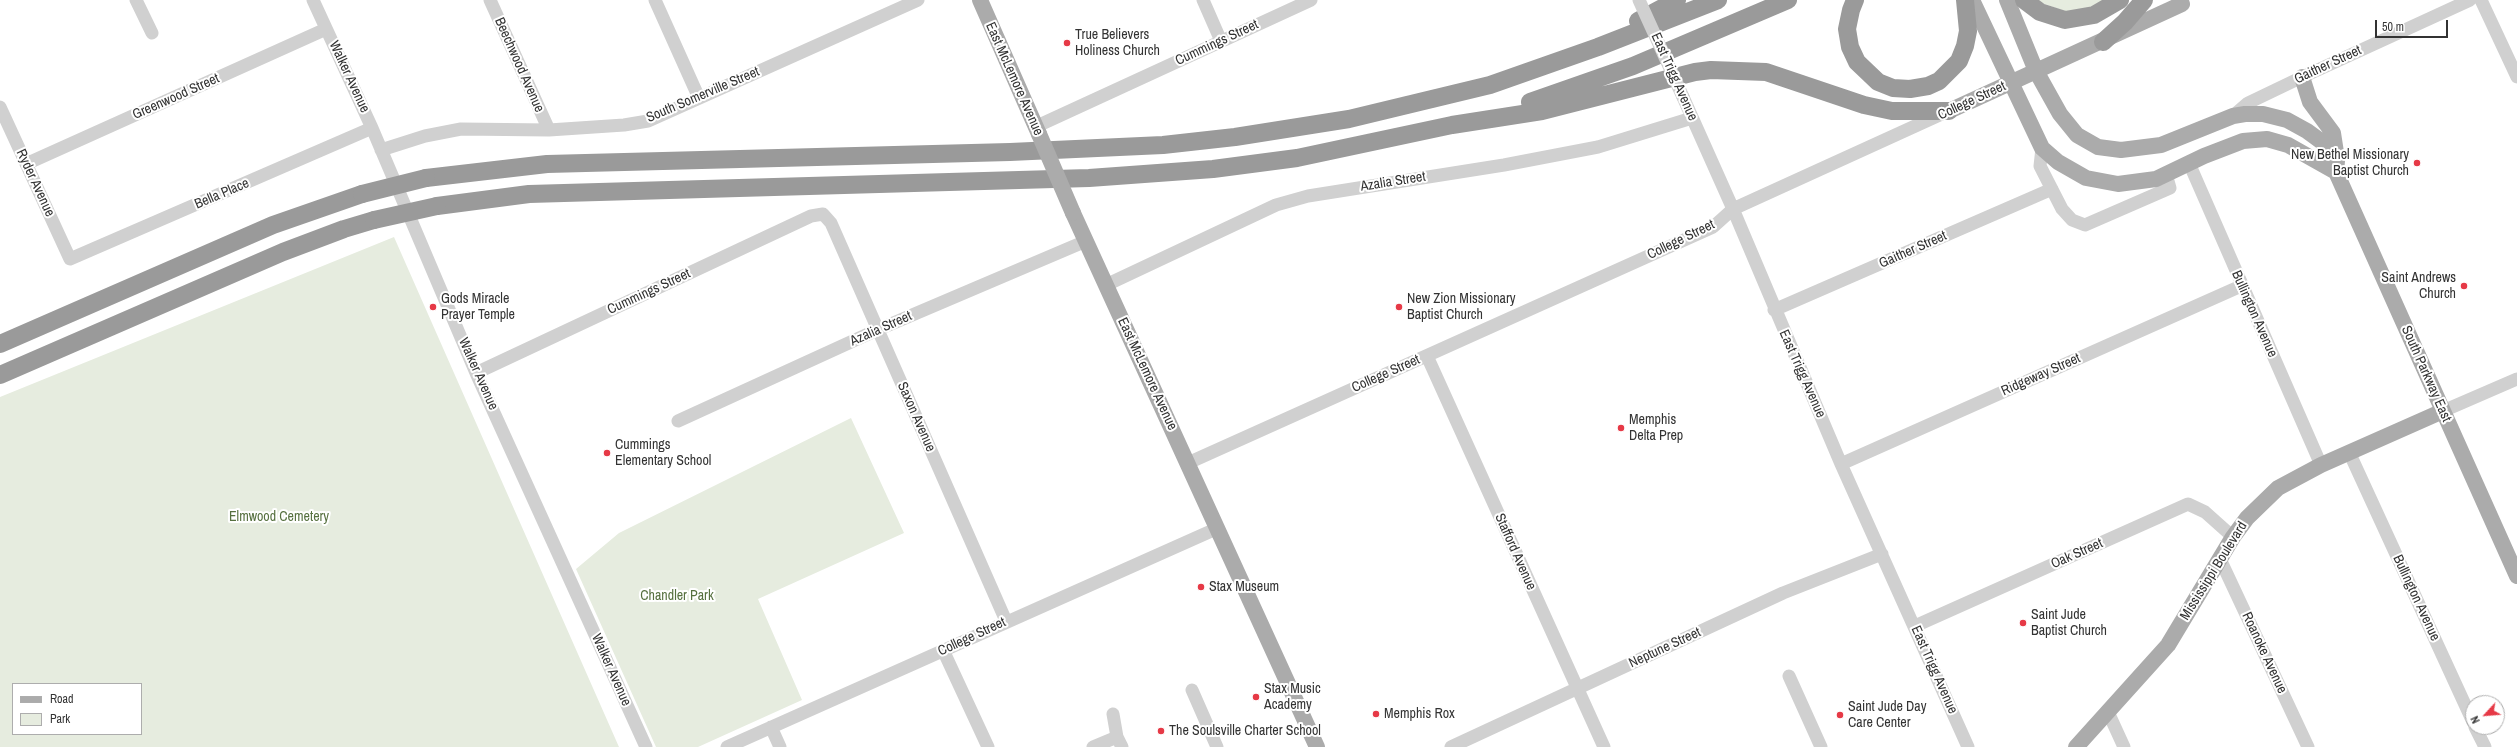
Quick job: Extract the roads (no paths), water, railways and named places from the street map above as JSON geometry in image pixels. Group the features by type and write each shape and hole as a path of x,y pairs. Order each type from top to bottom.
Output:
{"highway":[{"path":"1598,47 1631,24 1677,0"},
{"path":"0,344 267,228 362,194 426,178 547,164 1010,152 1163,145 1208,140 1326,123 1423,102 1490,85 1598,47 1718,0"},
{"path":"1461,123 1578,87 1619,72 1686,45 1788,0"},
{"path":"1855,0 1847,29 1850,47 1857,62 1878,82 1893,88 1910,89 1928,86 1939,81 1959,61 1965,46 1968,31 1965,0"},
{"path":"2024,0 2040,12 2065,20 2094,15 2120,0"},
{"path":"2103,42 2125,22 2144,0"},
{"path":"0,375 283,252 344,229 374,220 437,206 491,197 560,192 1130,176 1297,158 1461,123 1542,111 1695,72 1726,69 1766,72 1877,108 1913,112 1949,111"}],"main road":[{"name":"East McLemore Avenue","path":"980,0 1073,213 1317,747"},
{"path":"1972,0 2042,148 2070,170 2101,182 2138,183 2156,180 2189,163 2243,141 2267,139 2300,150 2321,165 2337,166"},
{"name":"South Parkway East","path":"2006,0 2036,71 2060,114 2076,133 2086,141 2109,150 2161,145 2232,116 2263,114 2286,120 2308,131 2322,142 2337,166 2442,411 2517,576"},
{"name":"College Street","path":"1949,111 2103,42 2185,1"},
{"name":"South Parkway East","path":"2302,77 2310,102 2333,133 2337,166"},
{"name":"Mississippi Boulevard","path":"2076,747 2168,645 2233,537 2247,518 2278,488 2321,465 2442,411"}],"street":[{"path":"136,0 152,33"},
{"name":"Walker Avenue","path":"313,0 372,128 476,373 646,747"},
{"name":"Beechwood Avenue","path":"490,0 549,130"},
{"path":"655,0 699,98"},
{"name":"South Somerville Street","path":"381,150 425,136 461,129 549,130 624,125 648,120 918,0"},
{"path":"1203,0 1221,41"},
{"name":"Cummings Street","path":"1037,130 1221,41 1311,0"},
{"name":"East Trigg Avenue","path":"1640,0 1733,210 1774,310 1841,464 1968,747"},
{"name":"Gaither Street","path":"2232,116 2248,103 2470,0"},
{"path":"2481,0 2517,77"},
{"name":"Greenwood Street","path":"26,164 326,29"},
{"name":"Ryder Avenue","path":"0,107 70,258"},
{"name":"College Street","path":"1188,463 1713,227 1733,210 1949,111"},
{"name":"Azalia Street","path":"1106,285 1270,208 1308,196 1504,165 1598,147 1692,118"},
{"name":"Bella Place","path":"70,258 372,128"},
{"path":"2042,148 2040,166 2062,210 2072,220 2085,225 2170,188 2166,174"},
{"name":"Bullington Avenue","path":"2189,163 2241,286 2321,465"},
{"name":"Gaither Street","path":"1774,310 2052,189"},
{"name":"Cummings Street","path":"476,373 811,216 823,214"},
{"name":"Saxon Avenue","path":"823,214 831,223 1006,621"},
{"name":"Azalia Street","path":"678,422 877,330 1086,240"},
{"name":"Ridgeway Street","path":"1841,464 2241,286"},
{"name":"Stafford Avenue","path":"1427,356 1604,747"},
{"name":"Mississippi Boulevard","path":"2442,411 2517,379"},
{"name":"Bullington Avenue","path":"2350,452 2465,704"},
{"name":"Oak Street","path":"1915,626 2188,504 2205,512 2233,537"},
{"name":"College Street","path":"727,747 1006,621 1218,528"},
{"name":"Neptune Street","path":"1451,747 1784,593 1882,554"},
{"name":"Roanoke Avenue","path":"2220,559 2308,747"},
{"path":"943,650 988,747"},
{"path":"1789,676 1821,747"},
{"path":"1192,690 1217,747"},
{"path":"2108,712 2124,747"},
{"path":"1093,747 1120,742 1113,714"},
{"path":"771,727 780,747"},
{"path":"2479,735 2484,747"}],"place":[{"name":"True Believers Holiness Church","path":"1067,43"},
{"name":"New Bethel Missionary Baptist Church","path":"2417,163"},
{"name":"Saint Andrews Church","path":"2464,286"},
{"name":"Gods Miracle Prayer Temple","path":"433,307"},
{"name":"New Zion Missionary Baptist Church","path":"1399,307"},
{"name":"Memphis Delta Prep","path":"1621,428"},
{"name":"Cummings Elementary School","path":"607,453"},
{"name":"Stax Museum","path":"1201,587"},
{"name":"Saint Jude Baptist Church","path":"2023,623"},
{"name":"Stax Music Academy","path":"1256,697"},
{"name":"Memphis Rox","path":"1376,714"},
{"name":"Saint Jude Day Care Center","path":"1840,715"},
{"name":"The Soulsville Charter School","path":"1161,731"}],"park label":[{"name":"Elmwood Cemetery","path":"279,517"},
{"name":"Chandler Park","path":"677,596"}]}
